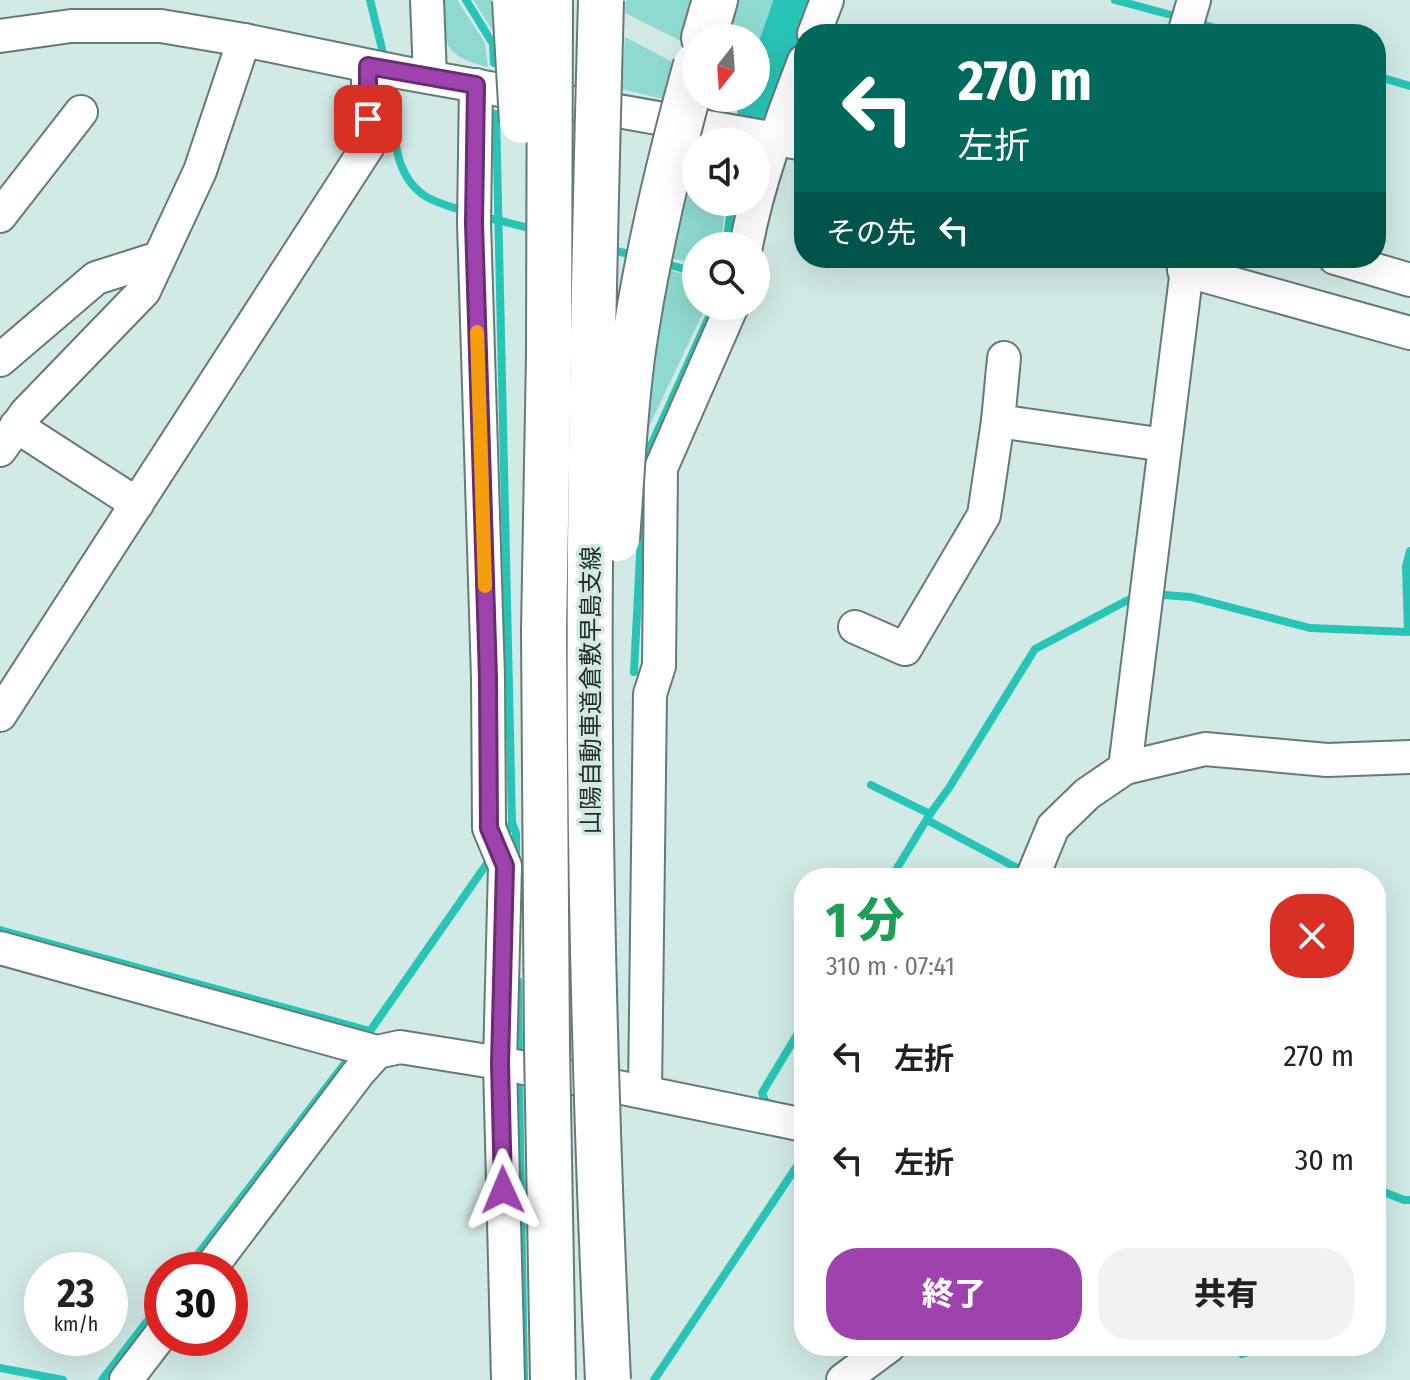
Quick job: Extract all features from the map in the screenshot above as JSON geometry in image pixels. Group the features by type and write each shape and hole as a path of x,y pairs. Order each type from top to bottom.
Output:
{"highway":[{"path":"515,0 544,631"},
{"name":"山陽自動車道倉敷早島支線","path":"550,0 544,631 553,1380"},
{"name":"山陽自動車道倉敷早島支線","path":"601,0 592,351 590,708 595,1064 608,1380"},
{"path":"708,24 715,0"},
{"path":"590,708 612,593 633,352 683,112"}],"street":[{"path":"415,75 427,0"},
{"path":"818,24 827,0"},
{"path":"1187,24 1194,0"},
{"path":"0,36 70,13 244,40 415,75 790,141"},
{"path":"137,504 8,438 26,413 144,291 200,171 244,40"},
{"path":"0,715 368,146 368,66"},
{"path":"476,85 474,223 488,678 489,828 505,866 500,1063 508,1380"},
{"path":"4,205 81,112"},
{"path":"752,232 790,141 794,118"},
{"path":"0,360 96,278 159,258"},
{"path":"1125,768 1186,277 1184,268"},
{"path":"1196,268 1410,333"},
{"path":"1369,268 1410,280"},
{"path":"645,1092 650,694 659,666 661,468 726,320"},
{"path":"855,627 905,649 984,515 1004,358"},
{"path":"998,421 1165,445"},
{"path":"1036,868 1053,827 1087,794 1125,768 1205,749 1327,760 1410,757"},
{"path":"0,948 377,1052 400,1047 500,1063 794,1123"},
{"path":"223,1252 377,1052"},
{"path":"126,1380 144,1356"},
{"path":"843,1380 875,1356"}],"shaded area":[{"path":"444,0 457,0 485,43 488,67 462,58 449,46 444,28"},
{"path":"492,0 494,33 474,1"},
{"path":"626,0 698,0 689,24 682,24 682,42 625,13"},
{"path":"736,0 784,0 770,43 770,24 728,24"},
{"path":"625,37 678,65 667,100 621,89"},
{"path":"682,195 682,216 724,216 722,232 682,232 682,261 669,257"},
{"path":"667,269 682,274 682,320 699,320 640,446"}],"waterway":[{"path":"370,0 385,61"},
{"path":"466,0 493,44 494,63"},
{"path":"770,86 800,0"},
{"path":"1115,0 1175,16"},
{"path":"389,78 395,142 404,172 425,196 461,210"},
{"path":"1386,79 1410,86"},
{"path":"496,114 512,822 509,829"},
{"path":"728,232 730,216"},
{"path":"493,219 537,230"},
{"path":"608,249 637,256"},
{"path":"662,263 682,268"},
{"path":"634,672 645,459 708,320"},
{"path":"1164,595 1191,597 1310,628 1408,632 1406,566 1410,551"},
{"path":"930,814 1035,649 1128,600"},
{"path":"871,785 930,814 897,868"},
{"path":"927,820 1017,868"},
{"path":"512,822 516,833 516,860"},
{"path":"368,1034 486,865"},
{"path":"0,930 370,1031"},
{"path":"518,981 519,1060"},
{"path":"772,1104 766,1103 762,1093 794,1040"},
{"path":"200,1252 346,1062"},
{"path":"519,1081 524,1380"},
{"path":"654,1380 794,1170"},
{"path":"1386,1193 1410,1200"},
{"path":"102,1380 144,1325"},
{"path":"0,1368 63,1380"}],"slow traffic":[{"path":"477,332 485,586"}],"route":[{"path":"368,119 368,66 476,85 474,223 488,678 489,828 505,866 500,1063 503,1190"}]}
